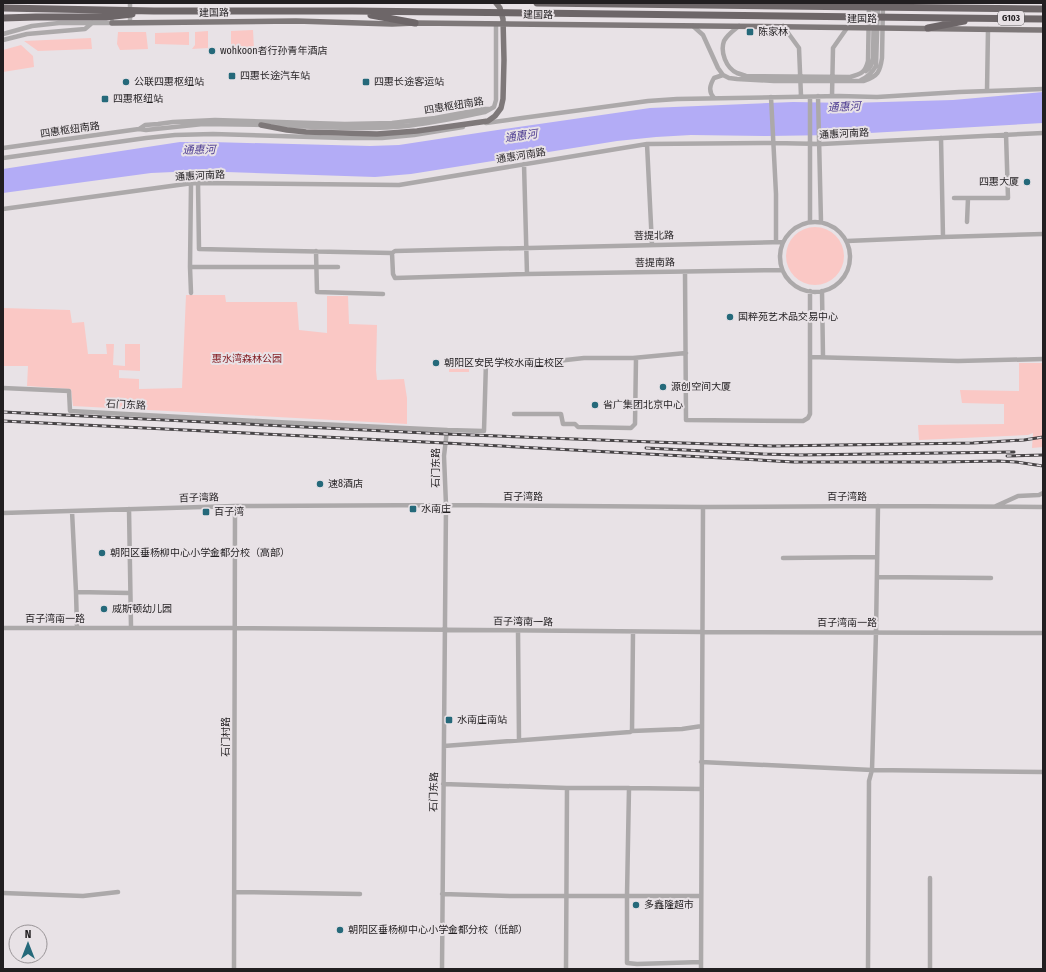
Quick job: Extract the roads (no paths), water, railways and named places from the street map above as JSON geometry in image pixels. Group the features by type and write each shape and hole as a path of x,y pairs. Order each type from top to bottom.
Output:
{"highway":[{"name":"G103","path":"537,3 1043,9"},
{"path":"888,3 934,7"},
{"name":"G103","path":"3,8 154,11 352,11 1043,19"},
{"path":"3,18 106,18 154,11"},
{"path":"352,11 415,23"},
{"path":"3,24 36,17"},
{"path":"928,28 978,18"}],"main road":[{"path":"261,126 306,132 377,134 417,131 488,121 495,116 501,108 503,99 503,19 500,8 496,3"},
{"name":"建国路","path":"112,23 296,22 392,24 783,26 1043,30"}],"street":[{"path":"103,3 103,23"},
{"path":"112,3 112,23"},
{"path":"130,3 130,22"},
{"path":"861,74 867,66 868,61 869,3"},
{"path":"714,98 711,94 710,86 714,78 723,75 737,79 850,77 861,74 872,64 874,3"},
{"path":"855,81 864,78 873,72 876,66 878,3"},
{"path":"740,26 730,33 724,40 722,51 730,68 737,73 746,76 774,78 864,81 877,75 880,67 882,58 883,3"},
{"name":"建国路","path":"3,34 32,26 59,23 112,23"},
{"path":"3,40 27,34 85,29 92,23"},
{"path":"491,109 496,100 496,24"},
{"path":"693,26 703,35 718,68 723,75"},
{"path":"783,26 799,48 801,96"},
{"path":"832,96 833,48 846,28"},
{"path":"988,29 988,91"},
{"path":"3,158 175,135 213,134 382,138 414,135 522,118 648,101 677,99 801,96 877,97 1043,89"},
{"path":"810,96 810,222"},
{"path":"818,96 821,222"},
{"path":"772,97 776,194 776,242"},
{"name":"四惠枢纽南路","path":"3,148 139,129 146,130 203,124 366,128 395,127 485,112 491,109"},
{"name":"四惠枢纽南路","path":"139,129 144,126 194,120 345,124 392,123 491,109"},
{"name":"通惠河南路","path":"3,209 198,183 399,184 648,144 819,144 1043,133"},
{"path":"954,198 1008,198 1006,134"},
{"path":"941,138 943,236"},
{"path":"648,144 652,245"},
{"path":"524,164 527,274"},
{"name":"菩提北路","path":"198,183 199,249 392,253 395,251 783,242"},
{"path":"191,293 190,267 192,184"},
{"path":"967,222 968,198"},
{"path":"821,222 832,226 840,232 846,241 850,250 848,270 837,284 822,291 810,291 798,288 789,280 782,270 780,251 783,242 795,227 804,223 821,222"},
{"path":"846,241 943,236 1043,234"},
{"path":"316,251 316,292 383,294"},
{"name":"菩提南路","path":"392,253 393,274 395,278 527,274 782,270"},
{"path":"190,267 338,267"},
{"path":"685,272 686,420 803,421 808,418 810,414 810,291"},
{"path":"822,291 823,356"},
{"path":"447,430 484,431 486,362 557,361 584,358 636,358 686,353"},
{"path":"810,357 823,356 958,361 1043,359"},
{"path":"514,414 561,414 563,424 575,424 578,427 631,428 635,424 636,358"},
{"name":"石门东路","path":"3,388 69,391 70,411 283,423 447,430 444,456 446,505 442,969"},
{"path":"994,507 1018,496 1038,495 1043,493"},
{"name":"百子湾路","path":"3,513 235,506 446,505 1043,507"},
{"name":"石门村路","path":"234,969 235,506"},
{"path":"868,969 869,781 872,770 878,506"},
{"path":"700,969 703,507"},
{"path":"129,509 130,628"},
{"path":"72,511 77,628"},
{"path":"783,558 877,557"},
{"path":"877,577 991,578"},
{"path":"76,592 130,593"},
{"name":"百子湾南一路","path":"3,628 1043,633"},
{"path":"518,631 519,740"},
{"path":"632,731 633,632"},
{"path":"444,746 702,726"},
{"path":"701,762 872,770 1043,772"},
{"path":"443,784 567,788 701,789"},
{"path":"566,969 567,788"},
{"path":"629,788 627,963 701,962"},
{"path":"930,878 930,969"},
{"path":"3,893 83,896 118,892"},
{"path":"234,892 360,894"},
{"path":"442,894 510,896 701,896"}],"water":[{"name":"通惠河","path":"1043,92 1043,123 835,135 691,135 656,137 617,141 411,174 375,177 196,171 151,173 3,193 3,169 180,142 370,146 399,145 650,108 793,102 849,103 953,100"}],"railway":[{"path":"3,412 446,434 773,446 973,443 1024,440 1043,437"},
{"path":"3,421 794,462 998,461 1043,466"},
{"path":"646,448 800,455 1014,452"},
{"path":"1007,456 1043,455"}],"place":[{"name":"陈家林","path":"750,32"},
{"name":"wohkoon者行孙青年酒店","path":"212,51"},
{"name":"四惠长途汽车站","path":"232,76"},
{"name":"公联四惠枢纽站","path":"126,82"},
{"name":"四惠长途客运站","path":"366,82"},
{"name":"四惠枢纽站","path":"105,99"},
{"name":"四惠大厦","path":"1027,182"},
{"name":"国粹苑艺术品交易中心","path":"730,317"},
{"name":"朝阳区安民学校水南庄校区","path":"436,363"},
{"name":"源创空间大厦","path":"663,387"},
{"name":"省广集团北京中心","path":"595,405"},
{"name":"速8酒店","path":"320,484"},
{"name":"水南庄","path":"413,509"},
{"name":"百子湾","path":"206,512"},
{"name":"朝阳区垂杨柳中心小学金都分校（高部）","path":"102,553"},
{"name":"威斯顿幼儿园","path":"104,609"},
{"name":"水南庄南站","path":"449,720"},
{"name":"多鑫隆超市","path":"636,905"},
{"name":"朝阳区垂杨柳中心小学金都分校（低部）","path":"340,930"}],"park label":[{"name":"惠水湾森林公园","path":"247,359"}]}
